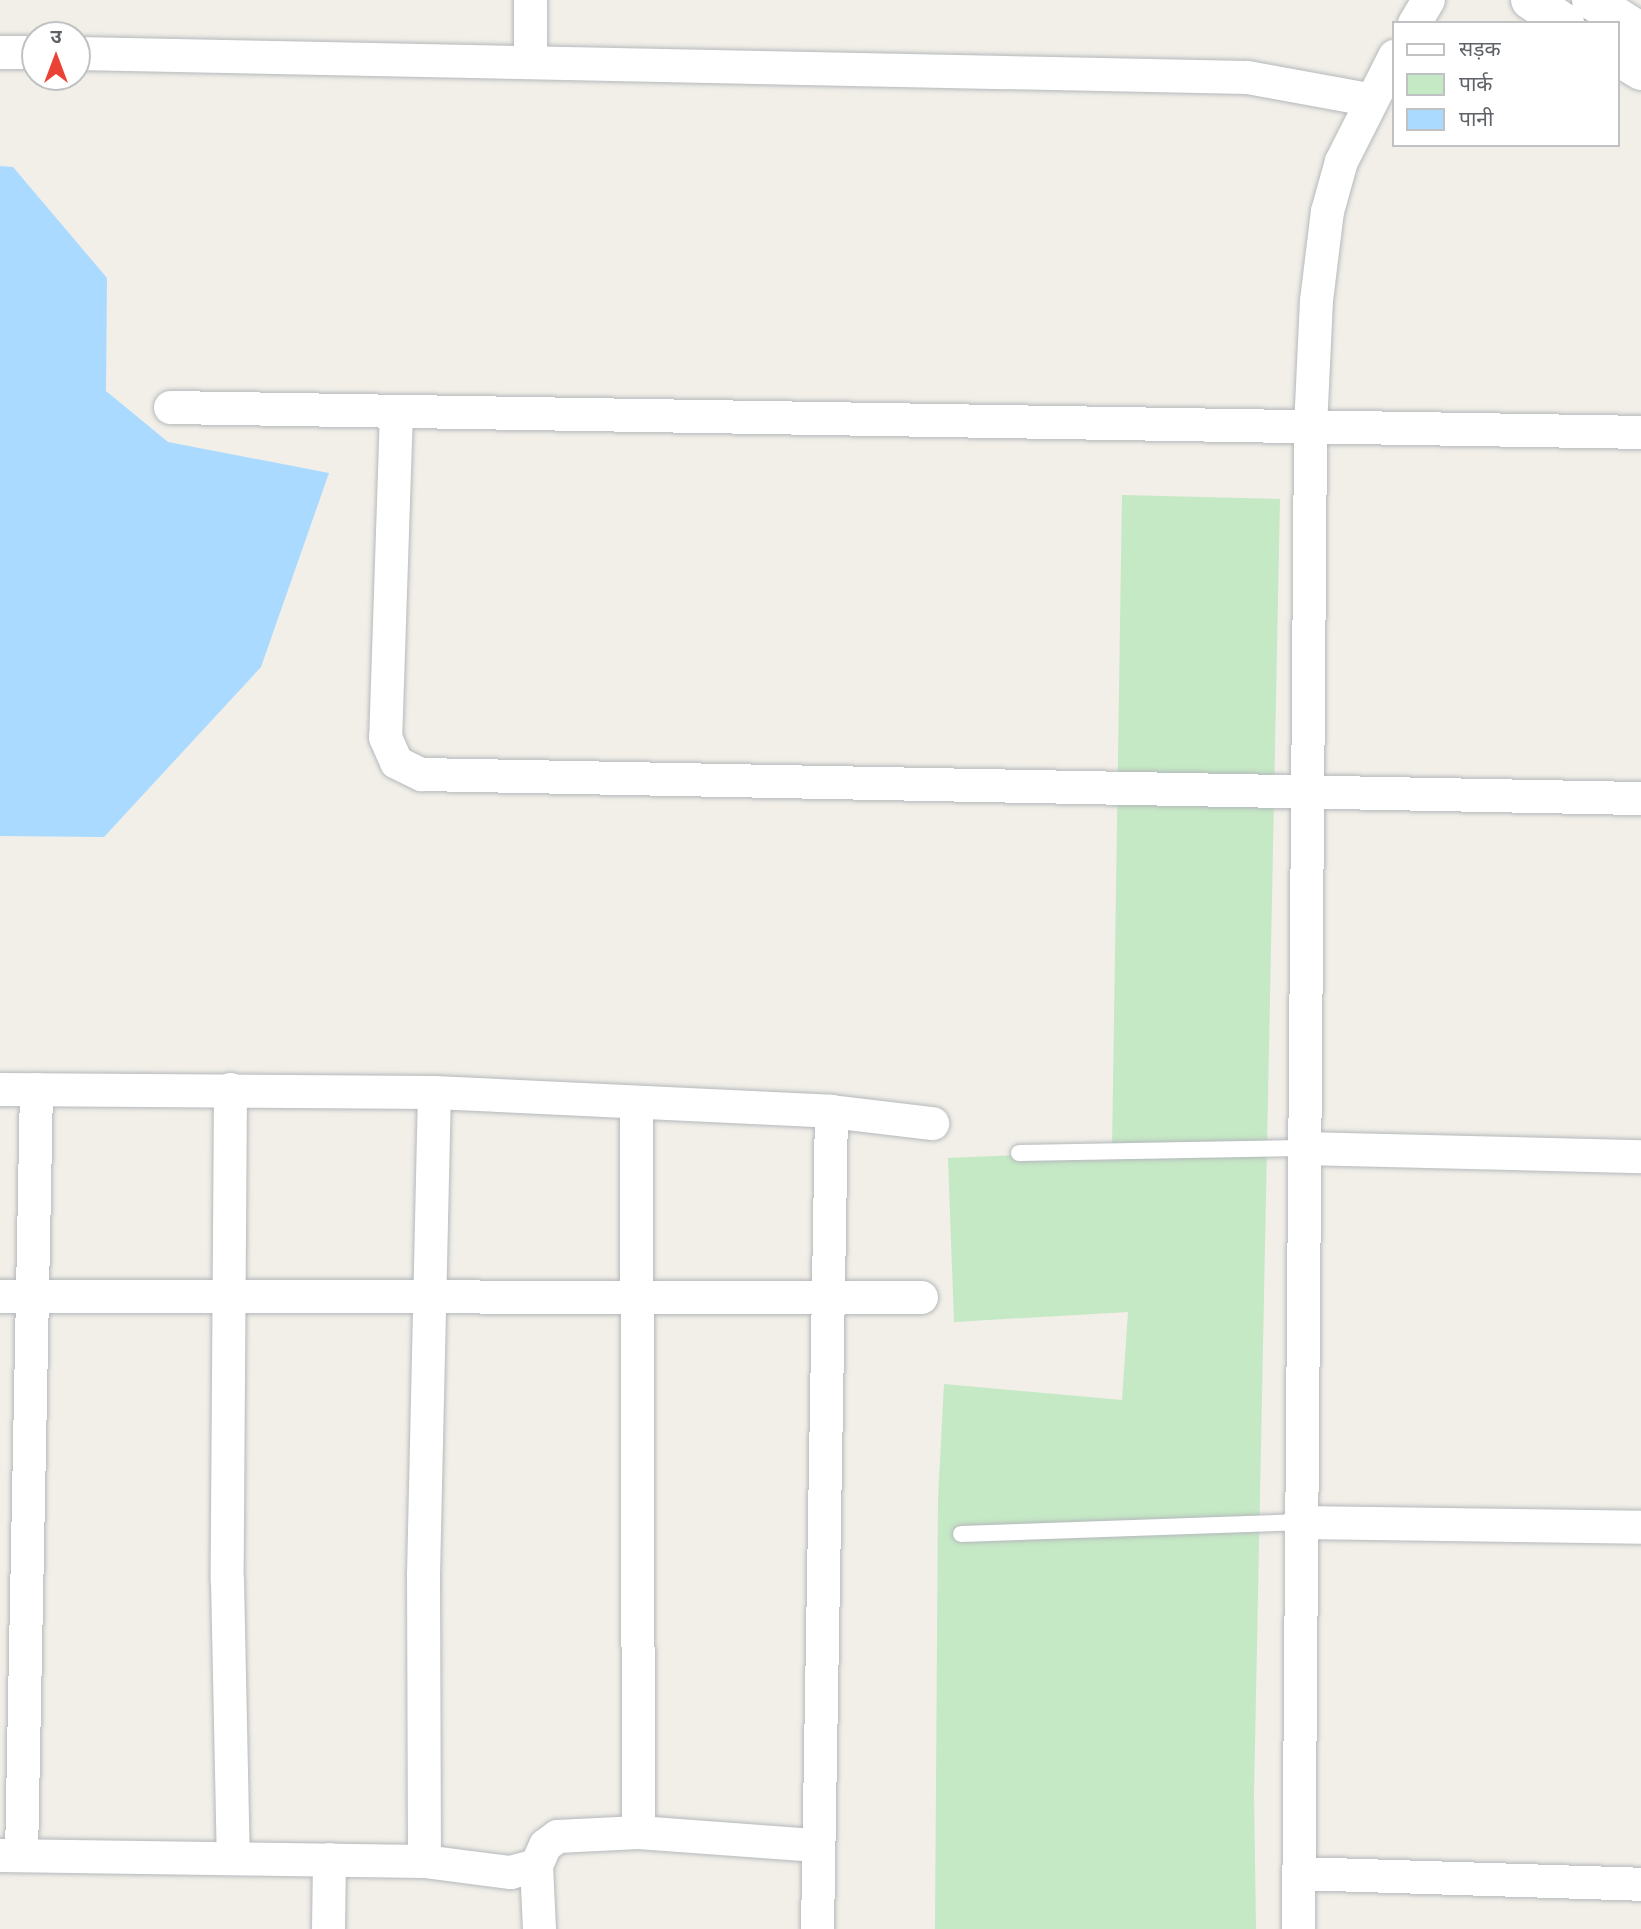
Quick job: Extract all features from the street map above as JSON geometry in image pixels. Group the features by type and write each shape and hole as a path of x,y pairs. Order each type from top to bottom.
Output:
{"main road":[{"path":"1530,0 1562,21"},
{"path":"1591,0 1641,32"},
{"path":"1620,58 1641,71"}],"street":[{"path":"530,0 530,61"},
{"path":"1415,21 1428,0"},
{"path":"0,52 21,52"},
{"path":"91,53 1247,77 1368,99"},
{"path":"1298,1929 1298,1522 1310,792 1310,428 1327,211 1368,99 1392,59"},
{"path":"170,407 1641,432"},
{"path":"396,411 385,737 396,762 421,774 1641,798"},
{"path":"0,1089 434,1092 636,1106 831,1111 932,1123"},
{"path":"36,1089 33,1295 11,1855 233,1856 424,1861 510,1872 536,1865"},
{"path":"230,1089 231,1294 227,1580 233,1856"},
{"path":"424,1861 429,1296 434,1092"},
{"path":"636,1106 638,1832"},
{"path":"817,1929 831,1111"},
{"path":"1303,1148 1641,1156"},
{"path":"0,1296 231,1294 920,1297"},
{"path":"1298,1522 1641,1527"},
{"path":"539,1929 536,1865 545,1844 557,1836 638,1832 817,1845"},
{"path":"328,1929 329,1859"},
{"path":"1298,1873 1641,1884"}],"lane":[{"path":"1019,1153 1303,1148"},
{"path":"961,1534 1298,1522"}],"green space":[{"path":"1122,495 1280,499 1254,1794 1256,1929 935,1929 938,1499 944,1384 1122,1400 1128,1312 954,1322 948,1158 1112,1151"}],"water":[{"path":"0,166 13,167 107,278 106,391 168,442 329,473 261,667 104,837 0,836"}]}
